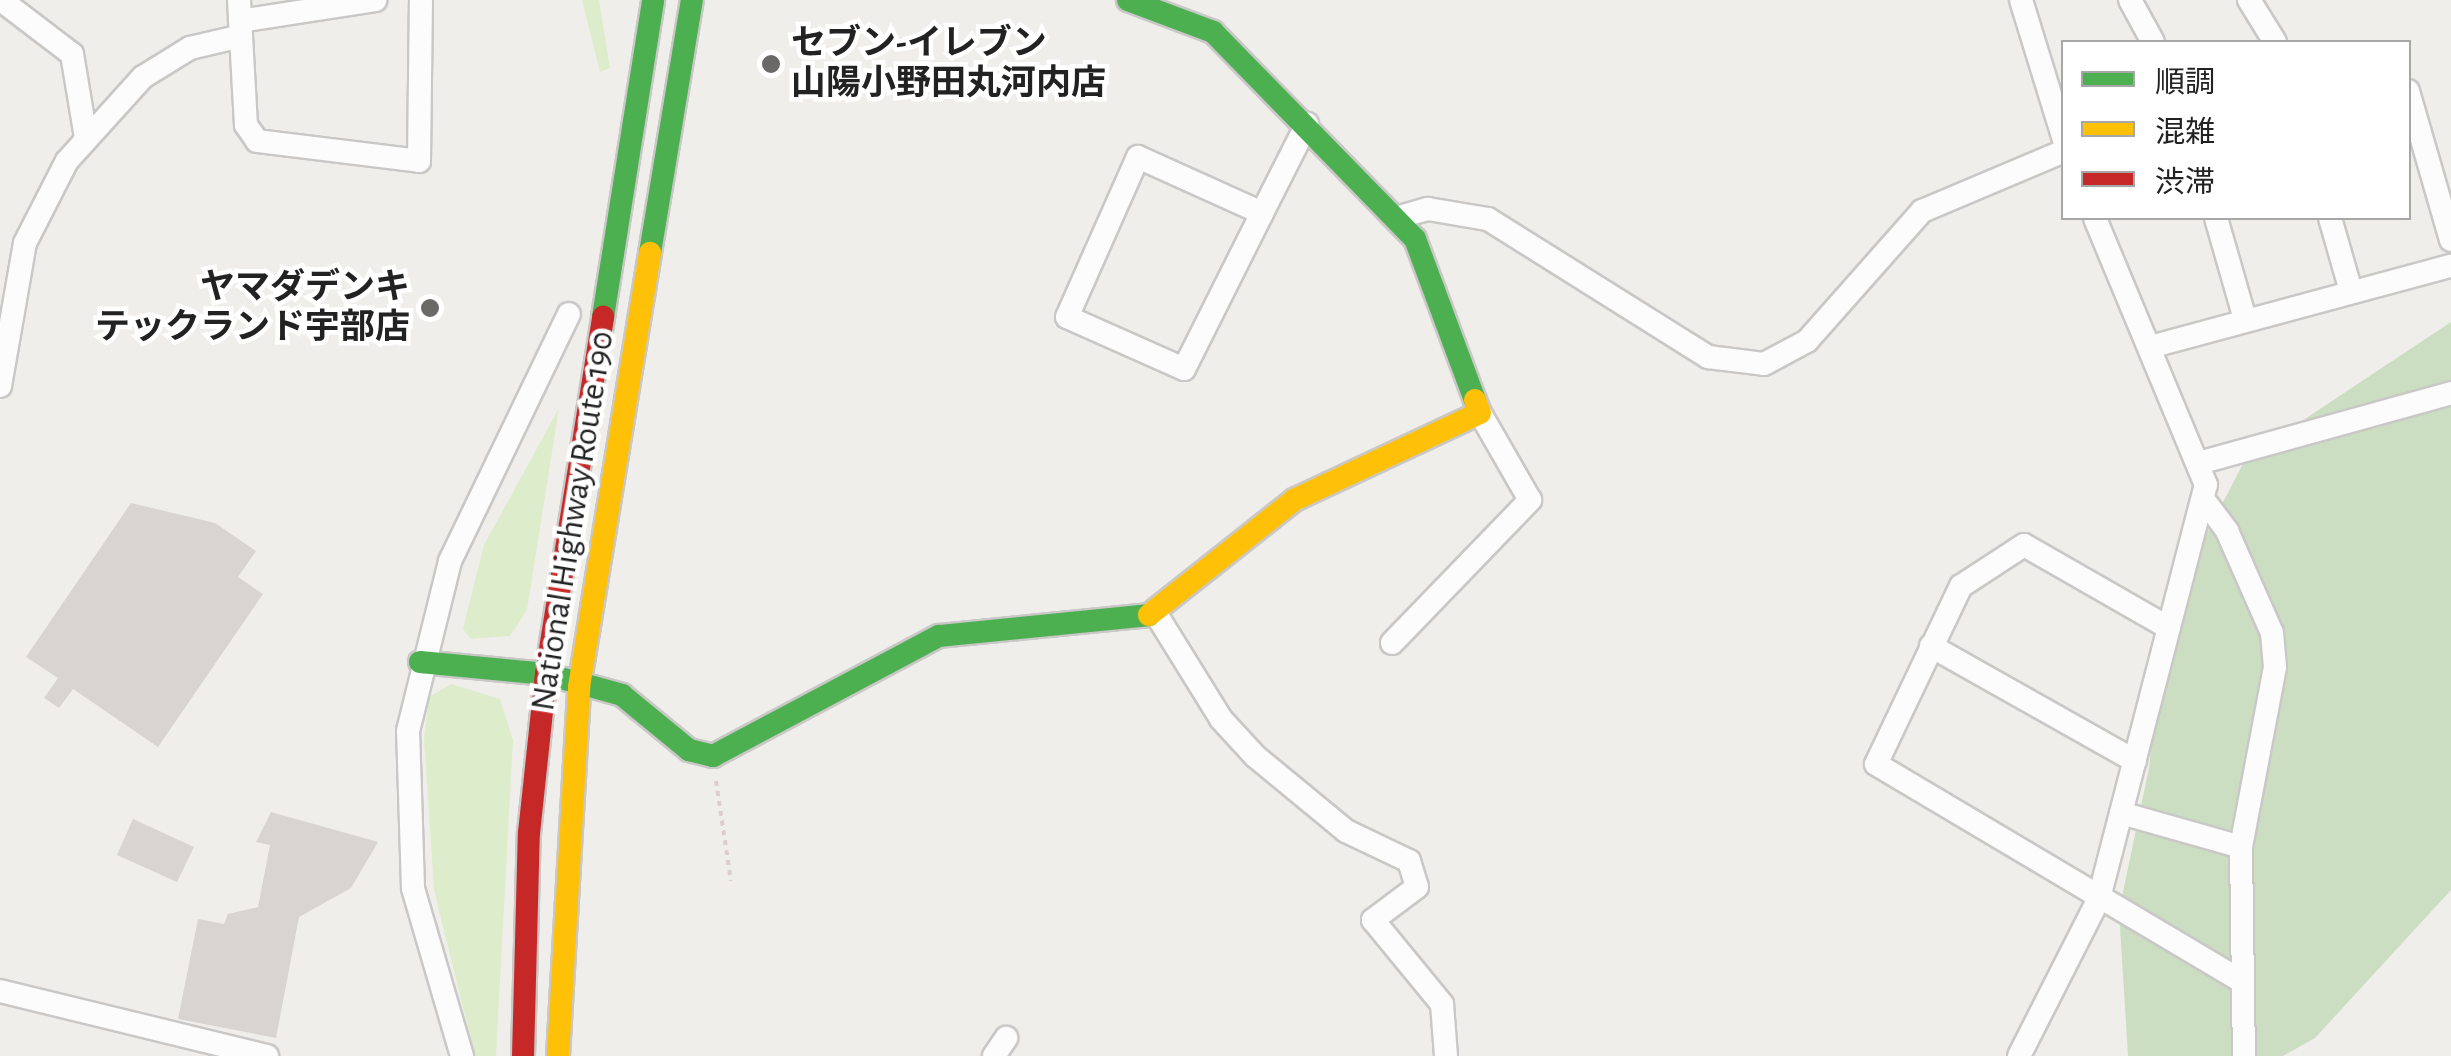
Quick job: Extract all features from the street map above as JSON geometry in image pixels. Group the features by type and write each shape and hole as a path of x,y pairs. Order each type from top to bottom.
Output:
{"main road":[{"name":"National Highway Route 190","path":"524,1056 528,833 546,674 653,0"},
{"name":"National Highway Route 190","path":"558,1056 580,687 692,0"},
{"path":"420,662 546,674 580,687 622,695 689,750 712,756 940,636 1156,614 1294,500 1480,413 1436,278 1396,218 1212,32 1128,0"}],"street":[{"path":"0,0 72,54 86,138"},
{"path":"0,386 25,243 86,138 142,77 240,19 375,0"},
{"path":"240,19 246,124 257,142 418,161 421,0"},
{"path":"2021,0 2061,132"},
{"path":"2130,0 2153,40"},
{"path":"2249,0 2274,40"},
{"path":"2411,101 2451,240"},
{"path":"1262,213 1138,157 1067,317 1184,370 1262,213 1306,124"},
{"path":"1396,218 1428,209 1488,218 1708,356 1764,364 1807,340 1922,211 2061,140"},
{"path":"2097,220 2199,463 2204,500 2242,565 2276,667 2241,846 2244,1056"},
{"path":"2217,220 2245,319"},
{"path":"2331,220 2351,291"},
{"path":"2150,346 2451,266"},
{"path":"462,1056 413,888 408,732 420,662 450,562 569,314"},
{"path":"2199,463 2451,392"},
{"path":"1392,643 1530,500 1480,413"},
{"path":"2019,1056 2099,898 2204,500"},
{"path":"2168,628 2024,545 1961,586 1876,764 2240,980"},
{"path":"1156,614 1220,719 1255,756 1346,831 1408,861 1417,887 1373,920 1442,1004 1446,1056"},
{"path":"1931,646 2135,761"},
{"path":"2121,812 2241,846"},
{"path":"0,991 266,1056"}],"path":[{"path":"712,756 730,881"}],"green space":[{"path":"582,0 599,0 610,68 600,72"},
{"path":"2451,322 2451,890 2315,1038 2283,1056 2128,1056 2119,911 2149,768 2164,616 2246,458"},
{"path":"559,408 527,610 510,636 471,639 463,629 484,545"},
{"path":"451,684 500,699 513,740 496,1056 475,1056 434,890 424,738 429,697"}],"building":[{"path":"131,503 215,523 256,551 238,577 263,594 158,747 73,689 59,708 44,698 58,678 26,657"},
{"path":"271,812 378,842 351,888 299,917 276,1038 178,1019 198,919 224,924 228,914 258,907 270,845 256,842"},
{"path":"133,819 194,847 177,882 117,855"}],"traffic: fast":[{"path":"603,317 653,0"},
{"path":"650,253 692,0"},
{"path":"1128,0 1213,32 1415,239 1475,400"},
{"path":"420,662 546,674 622,695 689,750 713,756 939,636 1149,615"}],"traffic: slow":[{"path":"558,1056 579,687 650,253"},
{"path":"1149,615 1294,500 1480,413 1475,400"}],"traffic: jam":[{"path":"523,1056 529,833 546,674 603,317"}],"place":[{"name":"セブン-イレブン 山陽小野田丸河内店","path":"771,64"},
{"name":"ヤマダデンキ テックランド宇部店","path":"430,308"}]}
